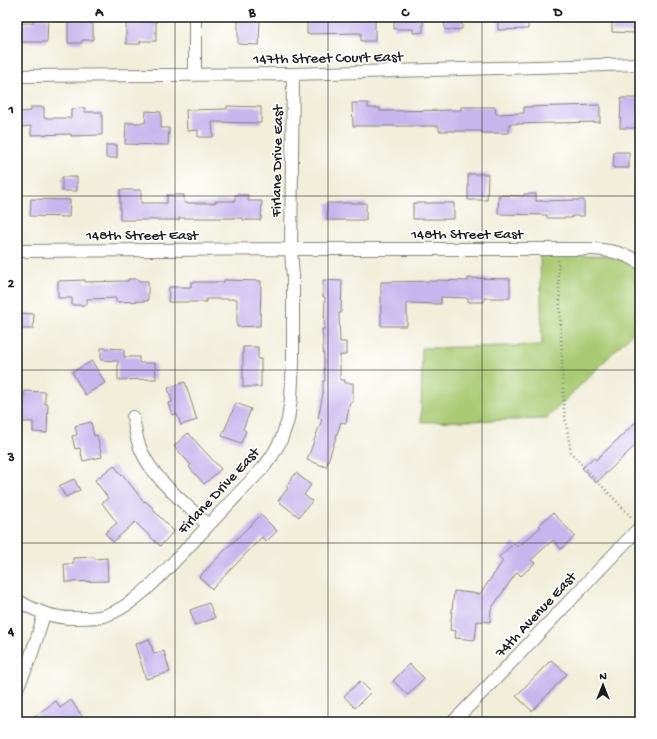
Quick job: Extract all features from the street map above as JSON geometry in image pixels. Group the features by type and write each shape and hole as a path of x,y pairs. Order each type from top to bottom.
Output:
{"street":[{"path":"194,75 195,17"},
{"name":"147th Street Court East","path":"17,76 293,74 640,64"},
{"name":"Firlane Drive East","path":"17,600 44,614 60,618 105,616 125,607 158,578 263,468 281,440 288,420 293,363 293,278 291,253 293,74"},
{"name":"148th Street East","path":"17,251 291,253 558,249 609,250 620,253 640,263"},
{"path":"133,417 139,444 149,465 160,478 208,525"},
{"name":"74th Avenue East","path":"453,722 640,527"},
{"path":"17,688 27,668 36,644 44,614"}],"path":[{"path":"558,249 564,410 571,453 640,527"}],"green space":[{"path":"540,256 606,256 623,260 640,269 640,326 546,419 421,422 422,348 542,345"}],"building":[{"path":"68,17 91,17 90,24 93,24 93,40 82,40 82,43 68,43"},
{"path":"238,17 260,17 259,45 238,44"},
{"path":"307,17 375,17 375,41 361,41 361,33 307,34"},
{"path":"394,17 423,17 423,32 413,33 413,29 394,29"},
{"path":"444,17 462,17 462,29 445,30"},
{"path":"498,17 528,17 528,29 498,30"},
{"path":"634,17 634,33 612,32 612,18"},
{"path":"33,18 48,18 47,42 17,42 17,23 33,23"},
{"path":"126,21 156,21 156,41 140,41 140,44 126,44"},
{"path":"621,98 638,98 638,128 620,128"},
{"path":"352,103 368,103 368,108 380,108 380,111 461,110 461,107 495,107 496,114 524,113 524,107 600,105 600,122 509,124 509,133 482,133 482,131 439,131 439,126 353,126"},
{"path":"227,106 261,107 261,123 212,122 213,137 198,137 198,130 187,131 186,110 227,109"},
{"path":"31,107 44,107 44,118 71,118 71,109 85,108 85,112 102,112 102,135 31,135 31,126 20,127 20,112 31,111"},
{"path":"146,111 161,112 161,128 169,128 168,145 125,144 126,123 145,123"},
{"path":"106,145 117,145 117,158 106,158"},
{"path":"614,152 629,152 629,168 613,168"},
{"path":"468,174 488,174 487,200 468,200"},
{"path":"62,177 77,177 77,191 62,191"},
{"path":"120,190 141,190 141,203 167,203 167,195 184,195 184,203 215,203 215,201 235,201 235,195 248,195 248,201 262,201 261,220 243,220 243,218 179,218 179,220 120,220"},
{"path":"524,194 536,194 536,201 584,200 584,216 572,216 572,218 547,218 547,215 498,214 499,195 524,196"},
{"path":"31,199 70,200 69,217 30,216"},
{"path":"327,203 366,203 366,220 327,220"},
{"path":"413,203 454,203 454,219 413,219"},
{"path":"468,278 510,279 510,298 484,298 484,302 468,302 468,298 441,297 441,304 407,303 407,326 381,326 381,282 438,280 468,281"},
{"path":"128,279 148,281 148,301 116,302 116,298 87,299 87,305 72,305 72,298 58,298 58,281 128,281"},
{"path":"224,280 261,281 260,326 237,327 237,299 206,299 206,302 168,302 169,287 191,287 191,282 224,282"},
{"path":"323,280 342,281 341,313 339,313 340,342 346,342 346,355 340,355 340,380 345,380 345,383 353,383 353,402 350,402 346,423 341,422 326,467 307,460 322,419 318,418 323,394 323,381 325,381 322,329 324,329 325,297 323,297"},
{"path":"17,313 34,314 33,329 17,329"},
{"path":"243,347 258,347 258,359 261,359 261,387 243,387"},
{"path":"101,348 124,349 124,357 139,357 139,363 155,363 156,379 118,380 118,361 101,360"},
{"path":"92,361 105,383 85,395 72,372"},
{"path":"185,382 197,420 181,425 177,414 172,415 168,403 172,402 168,388"},
{"path":"24,391 45,392 45,404 48,404 47,433 33,432 33,422 17,422 17,405 24,405"},
{"path":"236,403 251,409 243,429 246,431 241,443 222,436"},
{"path":"640,418 640,441 596,483 582,468 592,459 594,458 596,460"},
{"path":"91,422 94,436 97,435 102,457 83,461 80,448 75,449 72,436 77,435 75,426"},
{"path":"188,433 221,469 204,484 189,467 191,465 174,446"},
{"path":"114,465 144,502 145,501 154,509 153,510 174,531 160,546 135,522 113,542 105,533 117,523 102,503 108,498 95,480"},
{"path":"296,473 311,485 304,495 312,501 299,517 278,501 288,488 286,486"},
{"path":"74,479 80,490 66,497 59,486"},
{"path":"553,513 575,536 561,549 553,540 531,560 535,563 521,576 517,572 491,609 490,622 477,621 475,640 455,638 456,631 450,630 454,591 480,594 503,561 499,557 514,543 518,547 541,527 539,525"},
{"path":"261,515 277,531 266,542 262,537 212,589 199,577"},
{"path":"94,557 95,559 107,558 108,581 65,582 64,564 73,564 73,558"},
{"path":"209,603 215,618 195,625 190,610"},
{"path":"149,639 154,654 164,651 170,672 146,679 135,644"},
{"path":"551,660 567,674 532,711 516,696"},
{"path":"409,664 424,678 408,695 393,681"},
{"path":"360,681 371,692 355,708 344,696"},
{"path":"71,700 83,718 77,722 26,722 56,701 60,708"}]}
